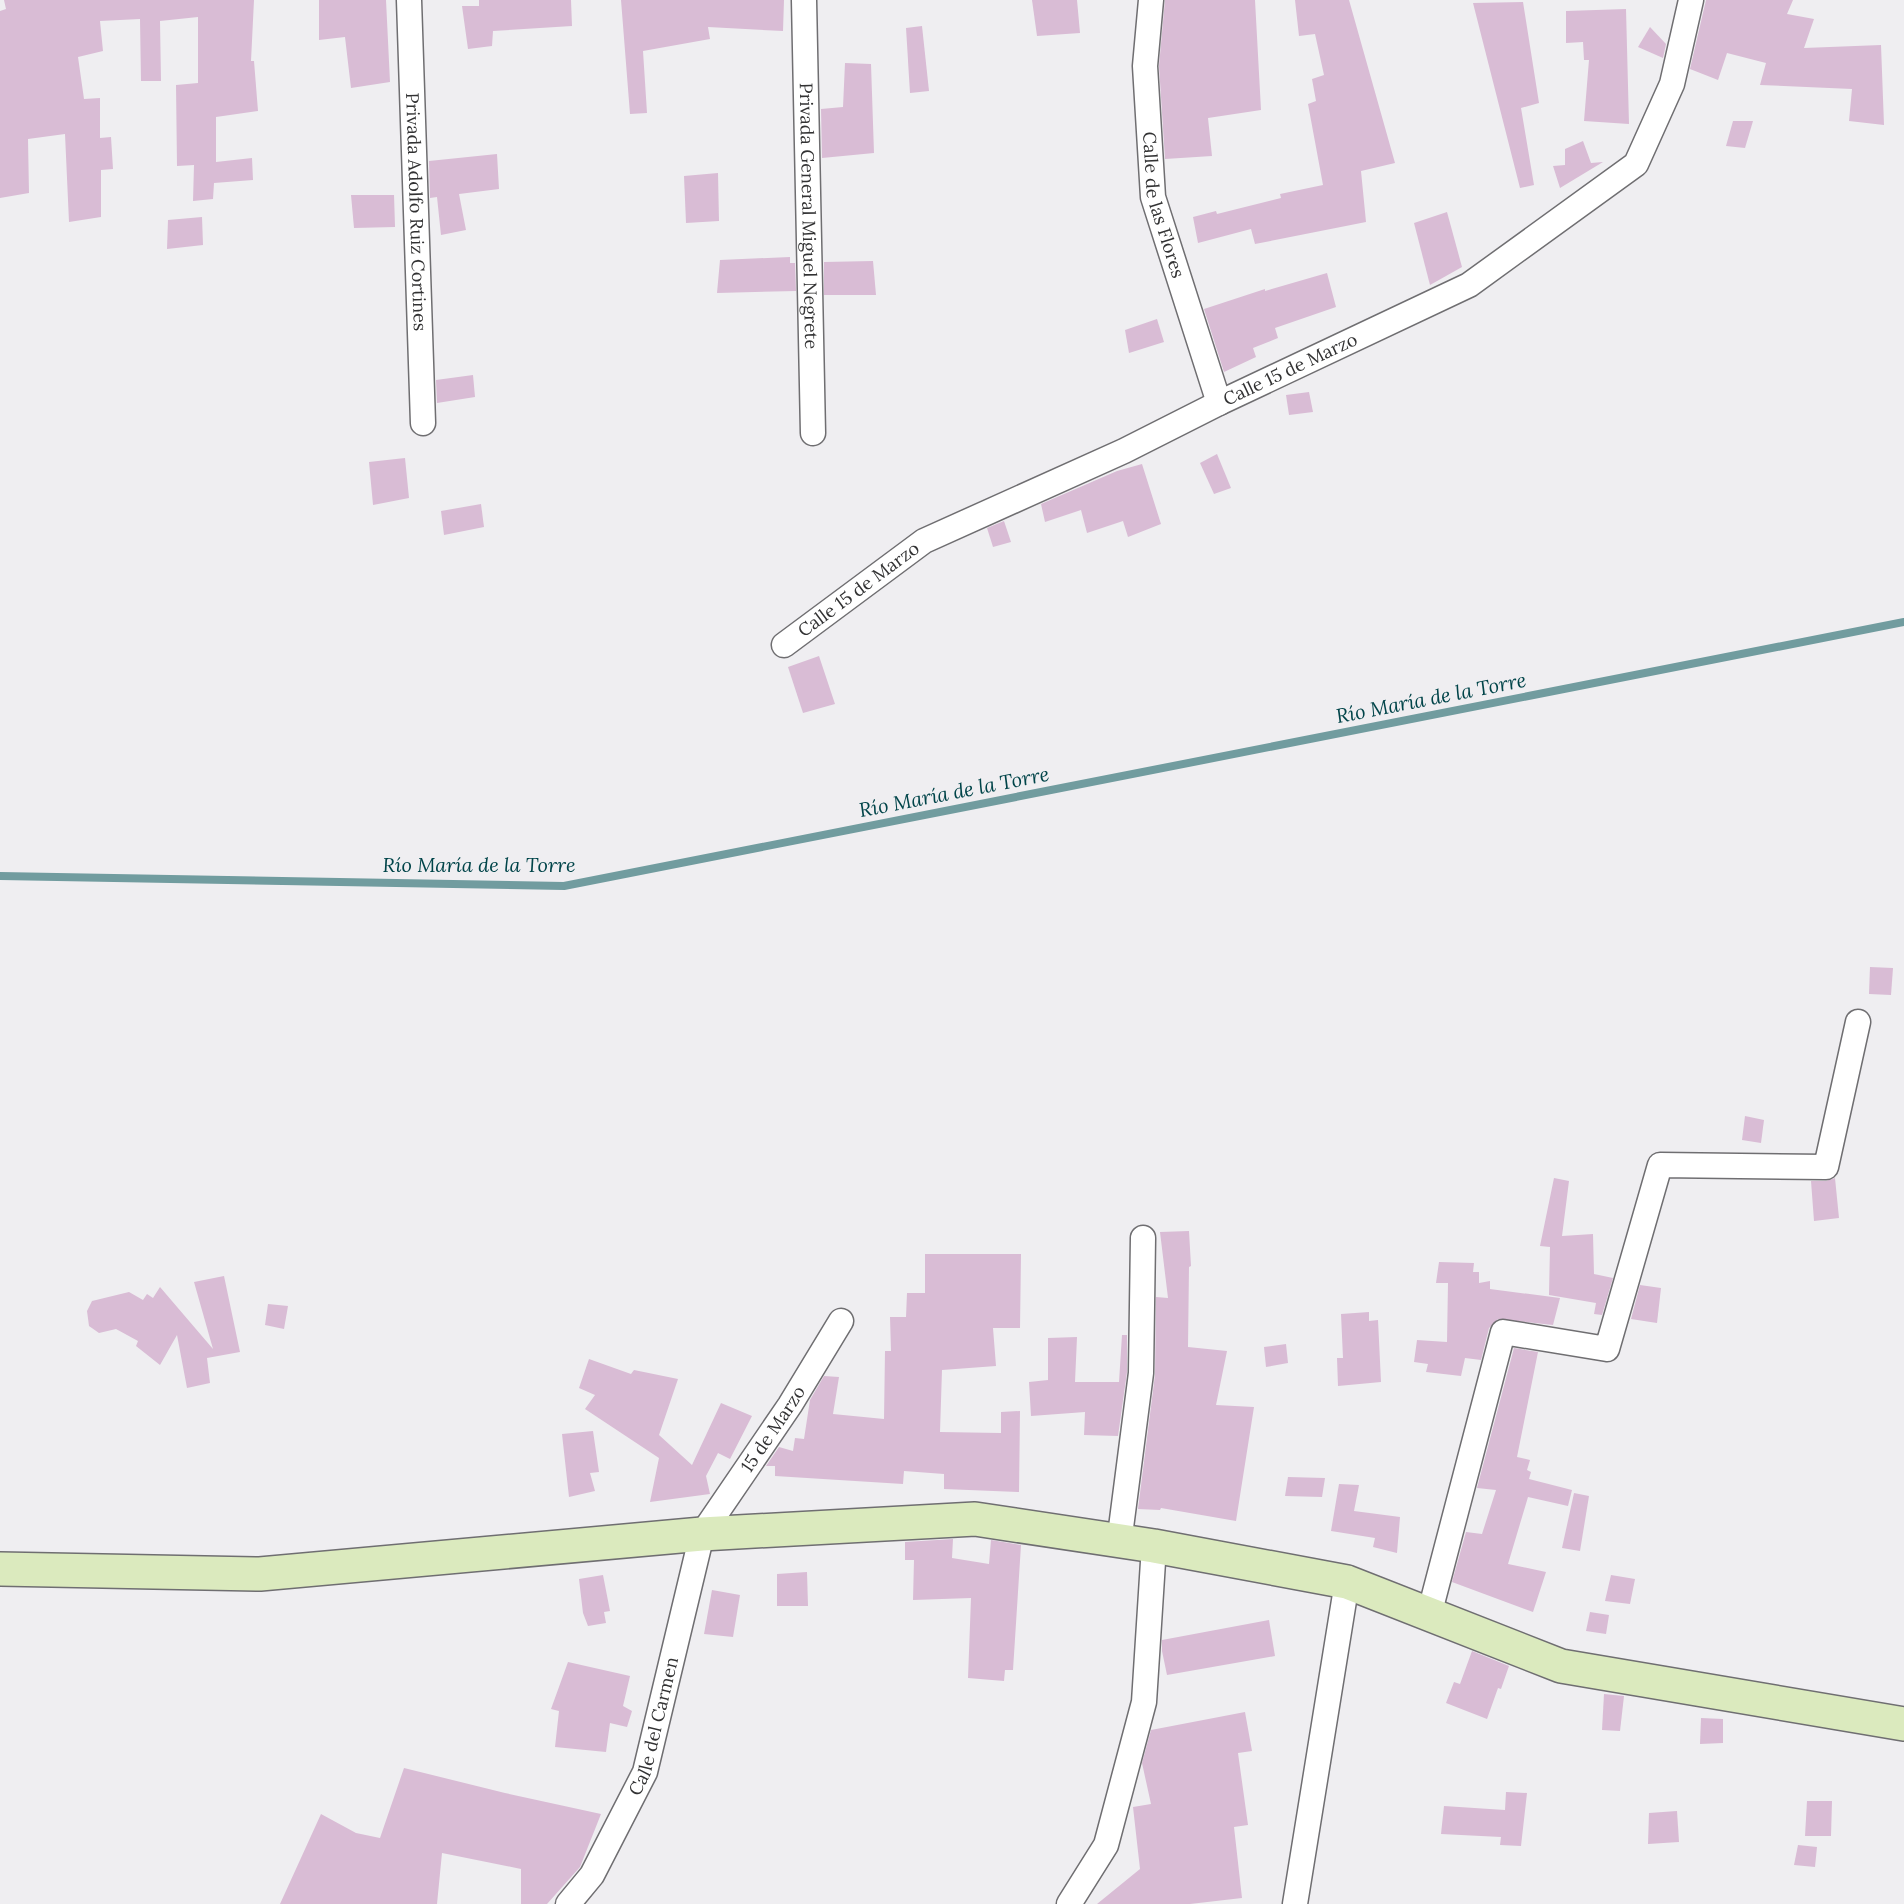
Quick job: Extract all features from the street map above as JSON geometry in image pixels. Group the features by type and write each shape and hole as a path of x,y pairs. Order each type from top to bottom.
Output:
{"main road":[{"path":"0,1569 260,1574 702,1534 975,1519 1119,1543 1154,1546 1347,1582 1561,1666 1904,1724"}],"street":[{"name":"Privada Adolfo Ruiz Cortines","path":"409,0 423,423"},
{"name":"Privada General Miguel Negrete","path":"804,0 813,433"},
{"name":"Calle de las Flores","path":"1152,0 1145,66 1153,196 1219,403"},
{"name":"Calle 15 de Marzo","path":"784,645 924,541 1124,451 1219,403 1469,285 1636,164 1672,84 1691,0"},
{"path":"1429,1614 1503,1332 1607,1349 1660,1165 1826,1167 1858,1022"},
{"path":"1119,1543 1141,1373 1143,1238"},
{"name":"15 de Marzo","path":"702,1534 790,1405 841,1321"},
{"name":"Calle del Carmen","path":"568,1904 592,1875 645,1772 702,1534"},
{"path":"1069,1904 1106,1845 1144,1702 1154,1546"},
{"path":"1295,1904 1347,1582"}],"building":[{"path":"4,0 254,0 251,61 254,61 258,111 216,117 216,162 252,158 253,180 214,183 213,199 193,201 194,165 177,166 176,85 198,83 198,17 160,21 161,81 141,81 140,19 100,21 103,51 78,57 84,99 100,98 100,138 111,137 113,169 101,170 101,217 69,222 65,134 28,139 29,193 0,198 0,11 6,9"},
{"path":"319,0 386,0 390,82 351,88 345,37 319,40"},
{"path":"479,0 571,0 572,26 493,31 492,46 468,49 462,6 479,6"},
{"path":"621,0 784,0 783,31 708,27 710,39 643,51 647,113 630,114"},
{"path":"1032,0 1077,0 1080,33 1037,36"},
{"path":"1165,0 1255,0 1261,110 1208,118 1212,156 1165,159 1159,66"},
{"path":"1295,0 1349,0 1395,163 1361,171 1366,222 1255,244 1251,229 1198,243 1193,217 1216,211 1217,214 1281,198 1280,194 1323,185 1308,104 1316,101 1312,79 1324,75 1315,34 1299,36"},
{"path":"1706,0 1793,0 1787,14 1814,19 1804,48 1881,45 1884,125 1849,121 1852,89 1760,85 1766,63 1727,53 1718,80 1690,69"},
{"path":"1523,2 1539,103 1521,108 1534,185 1520,188 1473,3"},
{"path":"1626,9 1629,124 1584,121 1589,60 1584,60 1583,42 1566,43 1566,11"},
{"path":"922,26 929,91 910,93 906,28"},
{"path":"1650,27 1666,44 1663,58 1638,47"},
{"path":"845,63 871,64 874,153 822,158 821,109 843,107"},
{"path":"1733,121 1753,121 1745,148 1726,146"},
{"path":"1583,141 1591,163 1603,162 1560,188 1553,166 1565,165 1565,149"},
{"path":"497,154 499,189 459,194 466,230 441,235 437,197 430,198 429,161"},
{"path":"718,173 719,221 686,223 684,176"},
{"path":"351,195 394,195 395,227 354,228"},
{"path":"1447,212 1462,267 1430,285 1414,223"},
{"path":"202,217 203,245 167,249 168,220"},
{"path":"790,257 790,263 795,263 796,291 717,293 720,260"},
{"path":"873,261 876,295 824,295 824,262"},
{"path":"1327,273 1336,307 1275,328 1278,338 1253,348 1256,357 1224,372 1204,309 1265,289 1265,291"},
{"path":"1157,319 1164,342 1129,353 1125,330"},
{"path":"473,375 475,397 437,403 436,380"},
{"path":"1309,392 1313,412 1289,415 1286,395"},
{"path":"1217,454 1231,488 1214,494 1200,463"},
{"path":"405,458 409,498 373,505 369,462"},
{"path":"1142,464 1161,524 1128,537 1123,521 1087,533 1081,510 1045,522 1041,504 1117,471"},
{"path":"481,504 484,527 444,535 441,511"},
{"path":"1004,521 1011,542 993,547 987,528"},
{"path":"819,656 835,704 803,713 788,667"},
{"path":"1870,967 1893,968 1891,995 1869,994"},
{"path":"1745,1116 1764,1120 1761,1143 1742,1140"},
{"path":"1554,1178 1569,1181 1562,1236 1593,1234 1594,1274 1613,1278 1602,1315 1594,1314 1596,1303 1549,1295 1550,1247 1540,1246"},
{"path":"1835,1178 1839,1218 1814,1221 1811,1181 1826,1181"},
{"path":"1189,1231 1191,1266 1189,1267 1188,1347 1227,1351 1216,1405 1254,1407 1236,1521 1161,1508 1160,1510 1138,1509 1155,1375 1156,1297 1168,1298 1160,1232"},
{"path":"925,1254 1021,1254 1020,1328 993,1328 996,1366 942,1370 940,1432 1001,1433 1001,1412 1020,1411 1019,1492 944,1489 944,1474 904,1471 903,1484 775,1476 775,1466 766,1466 779,1447 793,1451 795,1438 804,1439 810,1400 824,1376 839,1377 833,1414 884,1419 885,1351 891,1351 890,1317 906,1317 907,1293 925,1293"},
{"path":"1439,1262 1474,1263 1473,1272 1479,1272 1479,1283 1490,1281 1490,1289 1560,1298 1553,1325 1498,1319 1489,1328 1481,1360 1465,1358 1461,1376 1426,1372 1428,1364 1414,1362 1417,1340 1447,1342 1448,1283 1436,1283"},
{"path":"224,1276 240,1352 207,1358 210,1383 187,1388 177,1335 160,1365 136,1346 138,1341 116,1329 99,1333 89,1326 87,1311 92,1301 129,1292 143,1300 147,1294 153,1298 160,1287 213,1349 194,1282"},
{"path":"1640,1285 1661,1288 1657,1323 1631,1319"},
{"path":"268,1304 288,1306 284,1329 265,1325"},
{"path":"1369,1312 1369,1321 1378,1320 1381,1382 1338,1386 1337,1358 1343,1358 1341,1314"},
{"path":"1122,1335 1127,1335 1127,1372 1118,1436 1084,1435 1085,1412 1031,1416 1029,1382 1048,1380 1048,1338 1077,1337 1075,1382 1119,1382"},
{"path":"1286,1344 1288,1363 1266,1367 1264,1347"},
{"path":"1514,1348 1538,1352 1517,1457 1530,1460 1527,1470 1531,1472 1529,1479 1572,1490 1568,1506 1528,1497 1508,1564 1546,1572 1533,1612 1452,1582 1466,1532 1482,1534 1496,1490 1477,1488"},
{"path":"589,1359 631,1374 634,1370 678,1379 659,1435 692,1465 721,1403 752,1416 730,1459 718,1453 706,1476 710,1494 650,1502 659,1458 585,1409 595,1395 579,1388"},
{"path":"593,1431 599,1472 590,1473 595,1491 569,1497 562,1434"},
{"path":"1288,1477 1325,1478 1322,1497 1285,1496"},
{"path":"1339,1484 1359,1485 1354,1511 1400,1517 1397,1553 1373,1547 1375,1538 1331,1531"},
{"path":"1574,1493 1589,1496 1580,1551 1562,1548"},
{"path":"953,1539 952,1558 989,1564 991,1540 1021,1545 1013,1670 1005,1670 1004,1681 968,1678 971,1598 913,1600 914,1560 905,1560 905,1542"},
{"path":"807,1572 808,1606 777,1606 777,1574"},
{"path":"603,1575 610,1611 604,1612 606,1623 588,1626 583,1613 579,1579"},
{"path":"1611,1575 1635,1579 1630,1604 1605,1601"},
{"path":"712,1590 740,1595 733,1637 704,1634"},
{"path":"1590,1612 1609,1615 1606,1634 1586,1631"},
{"path":"1269,1620 1275,1656 1167,1675 1162,1640"},
{"path":"1472,1651 1509,1666 1487,1719 1446,1703 1454,1682 1460,1684"},
{"path":"568,1662 630,1676 623,1706 632,1711 627,1727 610,1723 606,1752 555,1747 559,1711 551,1709"},
{"path":"1604,1694 1624,1696 1620,1731 1602,1730"},
{"path":"1245,1712 1252,1751 1238,1753 1248,1825 1234,1827 1242,1898 1190,1904 1097,1904 1140,1869 1133,1807 1151,1804 1142,1763 1151,1730"},
{"path":"1701,1718 1723,1719 1723,1743 1700,1744"},
{"path":"404,1768 601,1814 580,1867 547,1904 521,1904 521,1869 442,1853 437,1904 280,1904 321,1814 356,1833 380,1838"},
{"path":"1506,1792 1527,1793 1521,1846 1500,1845 1501,1837 1441,1834 1444,1806 1505,1810"},
{"path":"1807,1801 1832,1801 1831,1836 1805,1836"},
{"path":"1677,1811 1679,1842 1648,1844 1649,1813"},
{"path":"1798,1845 1817,1847 1815,1867 1794,1865"}],"waterway":[{"name":"Río María de la Torre","path":"0,876 564,886 1904,622"}]}
